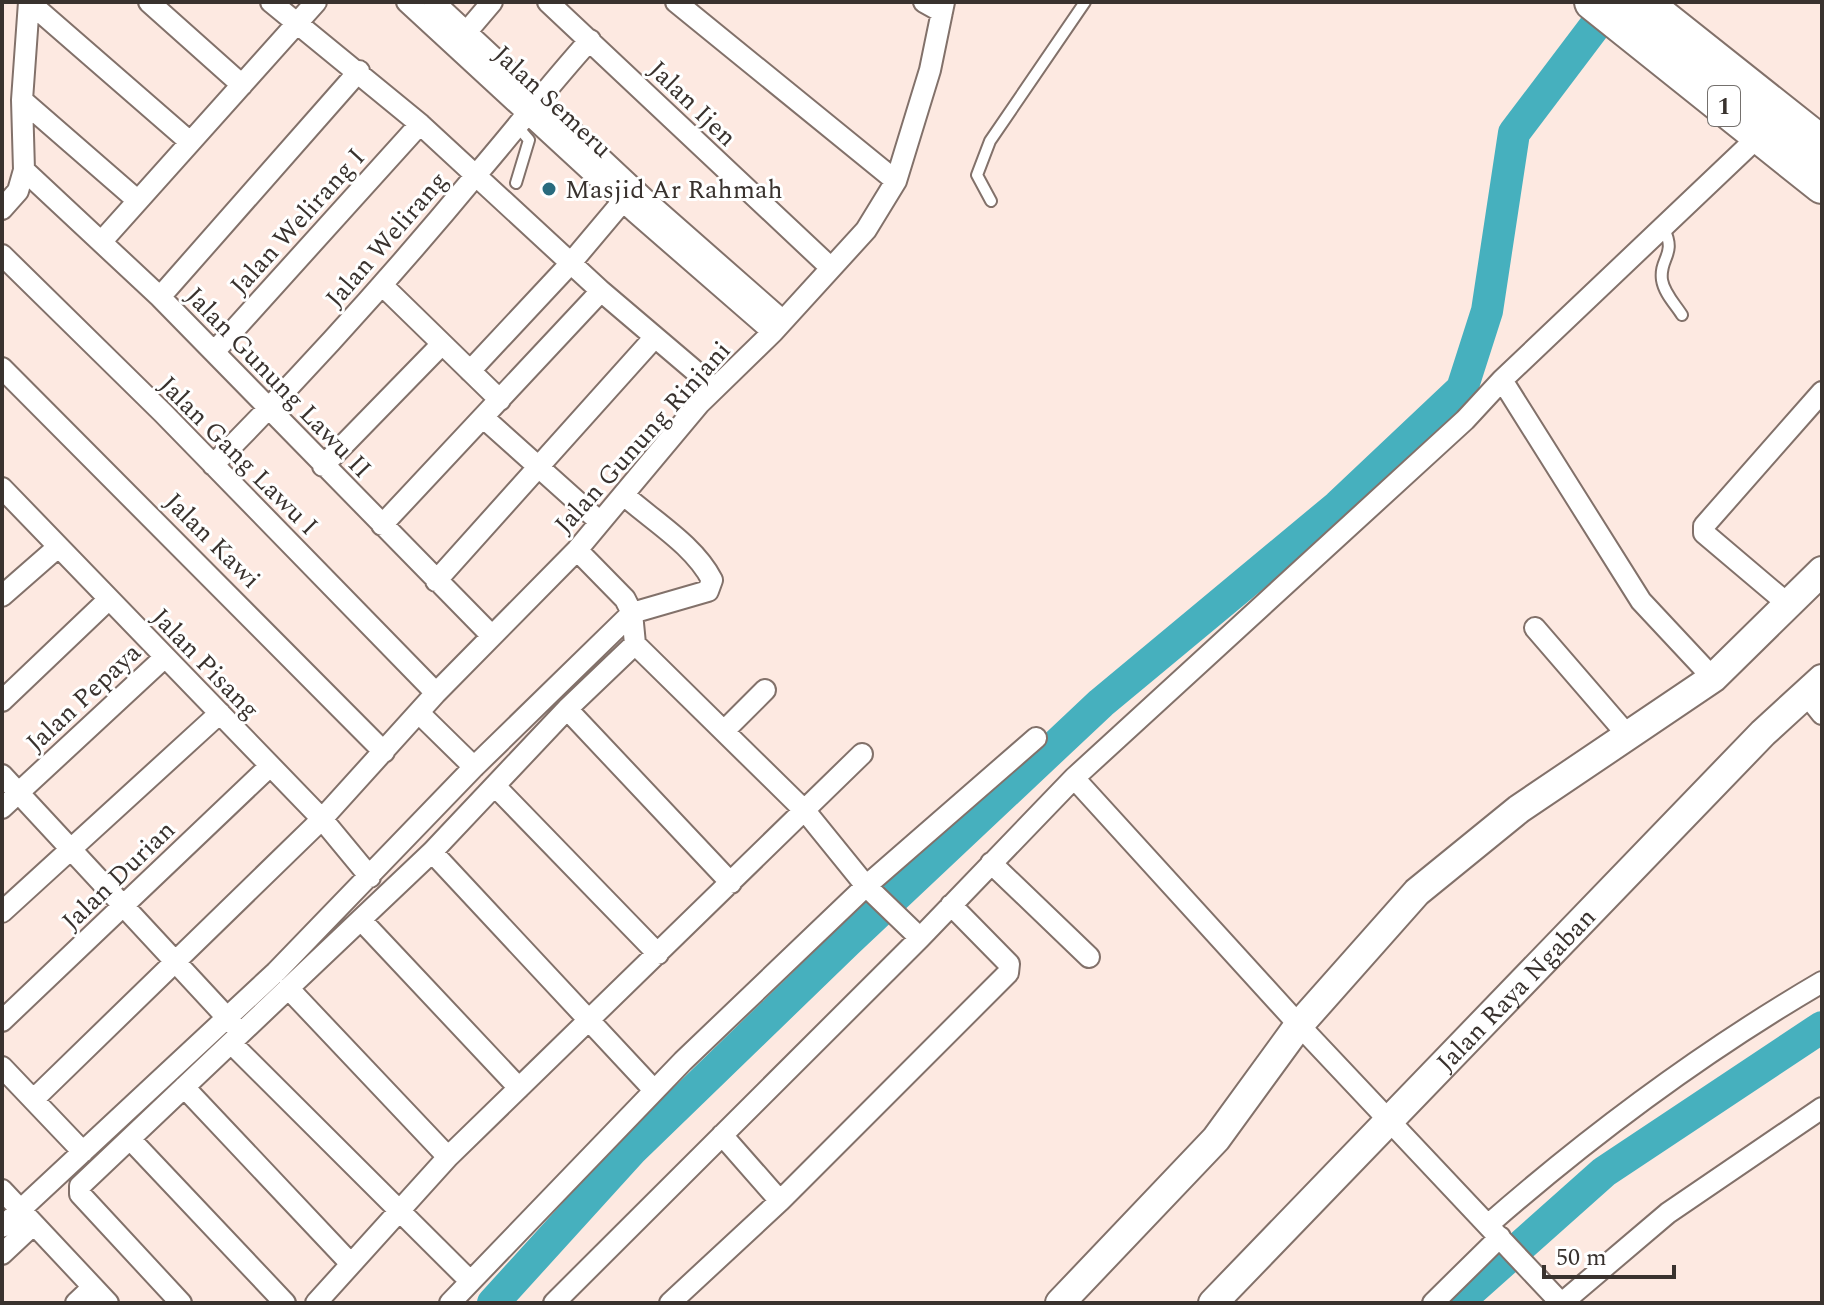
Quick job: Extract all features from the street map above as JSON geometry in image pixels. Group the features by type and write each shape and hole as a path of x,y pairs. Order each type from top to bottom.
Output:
{"highway":[{"name":"1","path":"1593,2 1641,14 1822,145"},
{"name":"1","path":"1641,14 1760,135 1820,179"}],"street":[{"path":"2,209 18,191 24,170 22,100 29,2"},
{"path":"29,2 190,142"},
{"path":"149,2 242,85"},
{"path":"271,2 420,124 570,264 715,388"},
{"path":"102,241 316,2"},
{"name":"Jalan Semeru","path":"407,2 461,39"},
{"name":"Jalan Semeru","path":"434,2 461,39 527,112 623,201 778,326"},
{"path":"461,39 492,2"},
{"name":"Jalan Ijen","path":"548,2 831,268"},
{"path":"676,2 896,181"},
{"path":"924,2 943,7"},
{"name":"Jalan Gunung Rinjani","path":"34,1099 322,819 436,693 577,550 715,388 778,326 866,230 896,181 930,70 943,7"},
{"path":"527,112 590,40"},
{"path":"160,297 359,71"},
{"path":"22,100 137,200"},
{"name":"Jalan Semeru","path":"527,112 649,203 778,326"},
{"name":"Jalan Welirang","path":"213,465 268,410 382,285 527,112"},
{"name":"Jalan Welirang I","path":"214,352 420,124"},
{"path":"554,1303 722,1135 914,934 951,905 1074,778 1465,420 1502,380 1760,135"},
{"name":"Jalan Gunung Lawu II","path":"24,170 160,297 492,636"},
{"path":"470,371 570,264 623,201"},
{"name":"Jalan Gang Lawu I","path":"2,255 436,693"},
{"path":"382,285 500,400"},
{"path":"382,525 485,419 601,291"},
{"path":"436,581 654,338"},
{"path":"323,466 441,345"},
{"name":"Jalan Kawi","path":"2,368 384,752"},
{"path":"1502,380 1641,601 1713,678"},
{"path":"1789,605 1704,533 1704,526 1822,392"},
{"path":"485,419 538,470 600,522"},
{"name":"Jalan Pisang","path":"2,489 322,819 370,877"},
{"path":"2,1254 27,1217 83,1152 370,877 474,767 632,613 708,591 712,580 681,543 624,495"},
{"path":"2,596 58,547"},
{"path":"577,550 625,599 632,613 635,644 806,812 880,902 914,934"},
{"path":"1060,1303 1216,1139 1299,1025 1375,935 1449,863 1519,809 1630,738 1713,678 1822,571"},
{"path":"2,701 108,600"},
{"path":"1535,628 1630,738"},
{"path":"181,1303 79,1191 80,1186 432,852 567,709 635,644"},
{"name":"Jalan Pepaya","path":"2,808 165,657"},
{"path":"724,731 765,690"},
{"name":"Jalan Raya Ngaban","path":"1213,1303 1763,733 1817,696"},
{"path":"567,709 731,883"},
{"path":"2,912 220,713"},
{"path":"420,714 474,767"},
{"path":"450,1303 654,1090 866,886 1036,738"},
{"path":"316,1303 448,1157 806,812 862,754"},
{"name":"Jalan Durian","path":"2,1021 270,766"},
{"path":"2,775 177,962 225,1017 237,1038 470,1281"},
{"path":"1074,778 1299,1025 1562,1303 1668,1213 1822,1108"},
{"path":"495,786 658,954"},
{"path":"432,852 587,1022 654,1090"},
{"path":"991,863 1089,957"},
{"path":"670,1303 780,1201 1008,973 1009,964 951,905"},
{"path":"361,920 519,1088"},
{"path":"1433,1303 1560,1162 1755,1021 1822,982"},
{"path":"288,988 448,1157"},
{"path":"2,1067 83,1152"},
{"path":"184,1087 351,1264"},
{"path":"722,1135 780,1201"},
{"path":"130,1139 285,1303"},
{"path":"2,1190 108,1303"},
{"path":"2,1227 27,1217"},
{"path":"76,1303 93,1287"}],"lane":[{"path":"991,201 977,175 985,151 1025,85 1085,2"},
{"path":"516,183 529,140 527,112"},
{"path":"1664,229 1671,250 1662,274 1663,283 1682,315"}],"waterway":[{"path":"493,1303 632,1150 848,941 1101,703 1338,506 1462,389 1487,311 1514,133 1613,2"},
{"path":"1457,1303 1604,1172 1822,1027"}],"place":[{"name":"Masjid Ar Rahmah","path":"549,189"}]}
